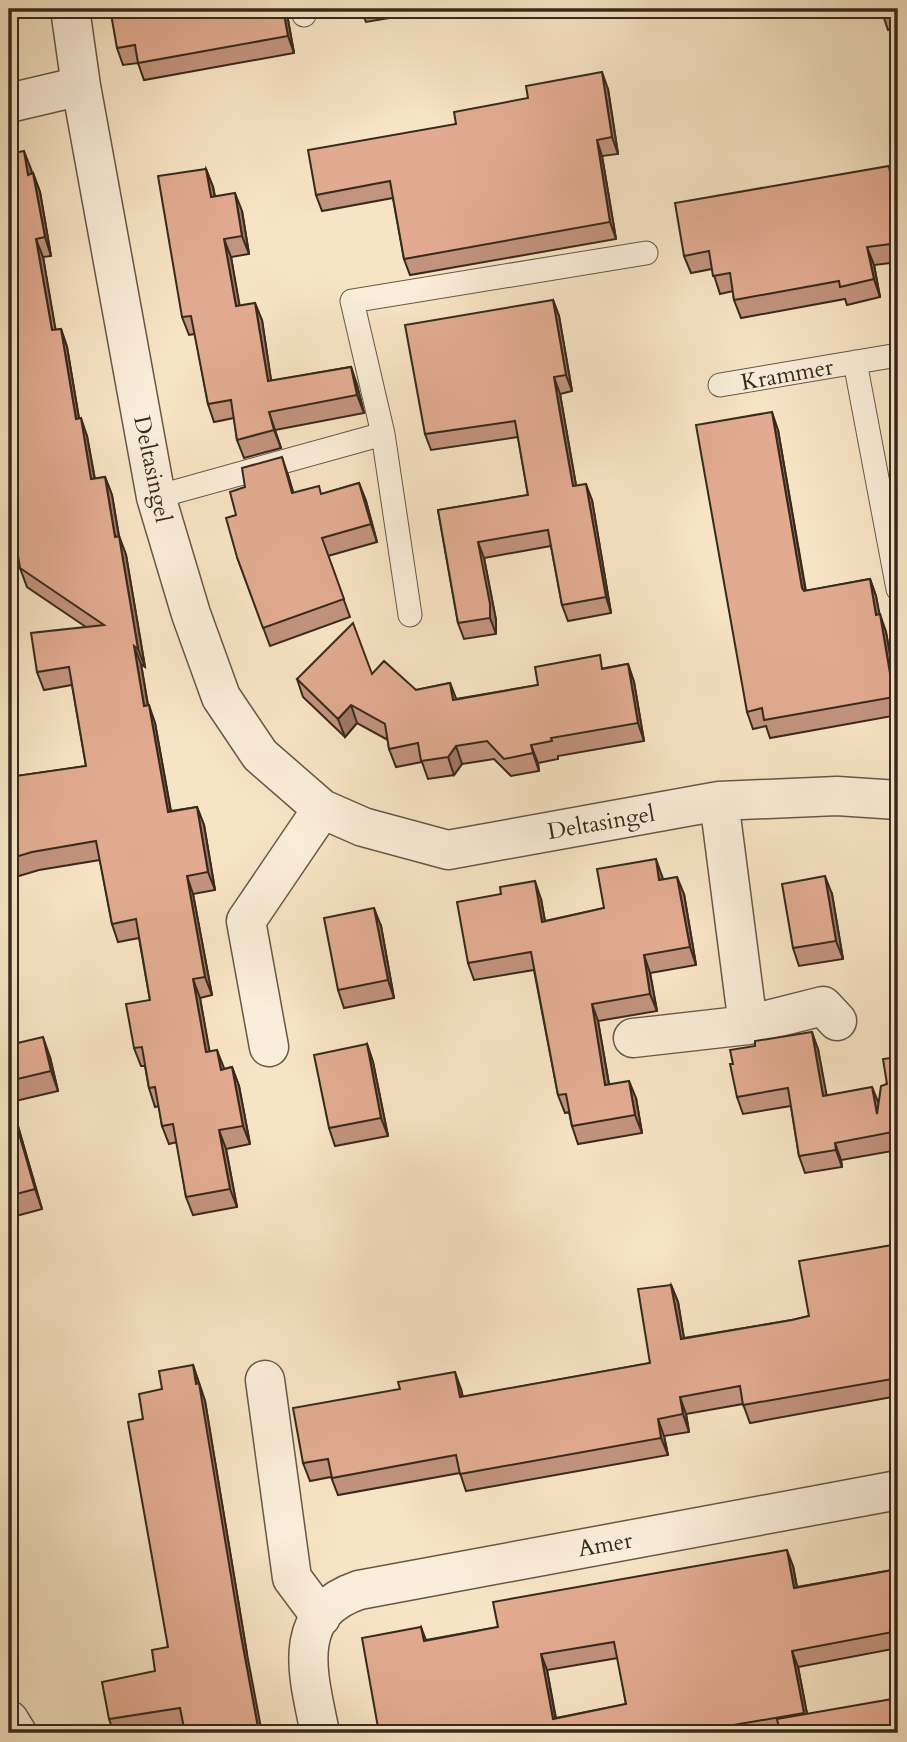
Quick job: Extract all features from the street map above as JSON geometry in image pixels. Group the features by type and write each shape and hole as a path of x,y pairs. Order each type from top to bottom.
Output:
{"street":[{"name":"Deltasingel","path":"70,9 81,86 156,497 191,614 221,697 260,755 322,809 363,827 448,850 719,800 837,796 898,800"},
{"path":"9,103 81,86"},
{"path":"719,800 748,1025"},
{"path":"269,1047 246,921 322,809"},
{"path":"634,1038 748,1025 823,1006 837,1021"},
{"path":"265,1380 292,1578 321,1617"},
{"name":"Amer","path":"320,1733 307,1670 308,1640 321,1617 339,1596 359,1590 898,1490"},
{"path":"9,1720 17,1733"}],"lane":[{"path":"410,615 383,434 352,301 646,253"},
{"name":"Krammer","path":"720,385 898,355"},
{"name":"Krammer","path":"855,362 898,589"},
{"path":"156,497 383,434"}],"building":[{"path":"130,9 283,9 288,36 138,63 135,45 117,48 111,14"},
{"path":"602,72 612,137 597,140 610,222 404,259 390,181 316,195 308,150 456,124 454,112 528,98 526,86"},
{"path":"24,151 28,175 33,173 45,237 36,239 52,330 61,329 76,419 81,418 91,479 105,477 115,537 119,536 138,649 134,646 144,706 149,705 168,812 197,807 208,872 187,876 205,977 193,979 206,1052 217,1050 221,1070 232,1067 243,1126 219,1130 230,1189 186,1197 173,1124 162,1126 155,1087 149,1088 142,1047 134,1048 126,1004 150,1000 136,919 112,924 96,841 32,852 9,859 9,777 86,766 69,667 37,672 31,633 104,625 20,568 9,501 9,154"},
{"path":"889,166 898,222 898,243 867,247 874,279 840,287 839,281 734,300 730,273 713,276 709,251 684,256 675,203"},
{"path":"206,169 211,197 235,193 242,236 224,239 236,306 255,303 268,381 351,367 357,395 269,412 274,430 237,440 231,400 208,404 191,316 182,317 158,176"},
{"path":"553,300 566,375 554,377 573,486 586,484 606,597 562,605 548,530 478,542 490,604 490,618 458,623 438,510 528,495 515,421 425,434 405,325"},
{"path":"772,412 802,588 804,591 870,579 876,615 880,614 894,697 764,720 762,708 747,712 696,425"},
{"path":"282,457 292,493 319,486 321,494 359,483 371,524 322,538 344,599 263,628 226,518 236,515 230,492 245,487 242,468"},
{"path":"353,623 372,674 384,661 416,690 450,683 453,700 538,685 535,667 600,655 602,669 628,664 638,723 551,738 552,741 531,745 533,753 504,759 487,741 456,746 448,757 421,761 418,743 389,749 385,724 351,705 338,719 297,679"},
{"path":"656,859 659,880 677,877 690,947 644,955 650,994 592,1004 605,1085 629,1081 635,1115 572,1126 566,1094 558,1095 531,952 468,963 457,902 501,894 500,887 535,881 542,922 604,908 597,869"},
{"path":"825,876 836,941 793,948 782,884"},
{"path":"374,908 388,980 338,990 324,918"},
{"path":"898,949 898,989 893,988"},
{"path":"812,1032 823,1096 872,1087 877,1114 881,1086 887,1084 883,1059 898,1057 898,1131 835,1143 836,1150 799,1156 788,1088 737,1097 730,1050 755,1046 755,1041"},
{"path":"43,1037 51,1071 9,1081 9,1045"},
{"path":"367,1044 381,1118 329,1128 314,1055"},
{"path":"9,1099 35,1189 9,1196"},
{"path":"898,1244 898,1378 743,1405 740,1386 680,1397 683,1414 658,1419 661,1438 460,1474 456,1455 332,1478 328,1459 303,1463 293,1408 400,1389 398,1382 455,1372 460,1397 650,1363 638,1289 671,1285 681,1339 792,1320 809,1316 799,1261"},
{"path":"193,1365 196,1384 199,1383 259,1733 185,1733 180,1708 109,1719 102,1682 155,1671 152,1650 168,1647 128,1422 143,1419 139,1394 162,1389 159,1371"},
{"path":"787,1550 794,1588 898,1569 898,1631 792,1651 804,1713 687,1733 379,1733 362,1638 421,1627 424,1641 498,1627 493,1602","holes":["614,1642 626,1704 553,1719 541,1654"]},
{"path":"898,1698 898,1733 780,1733 777,1719"}]}
